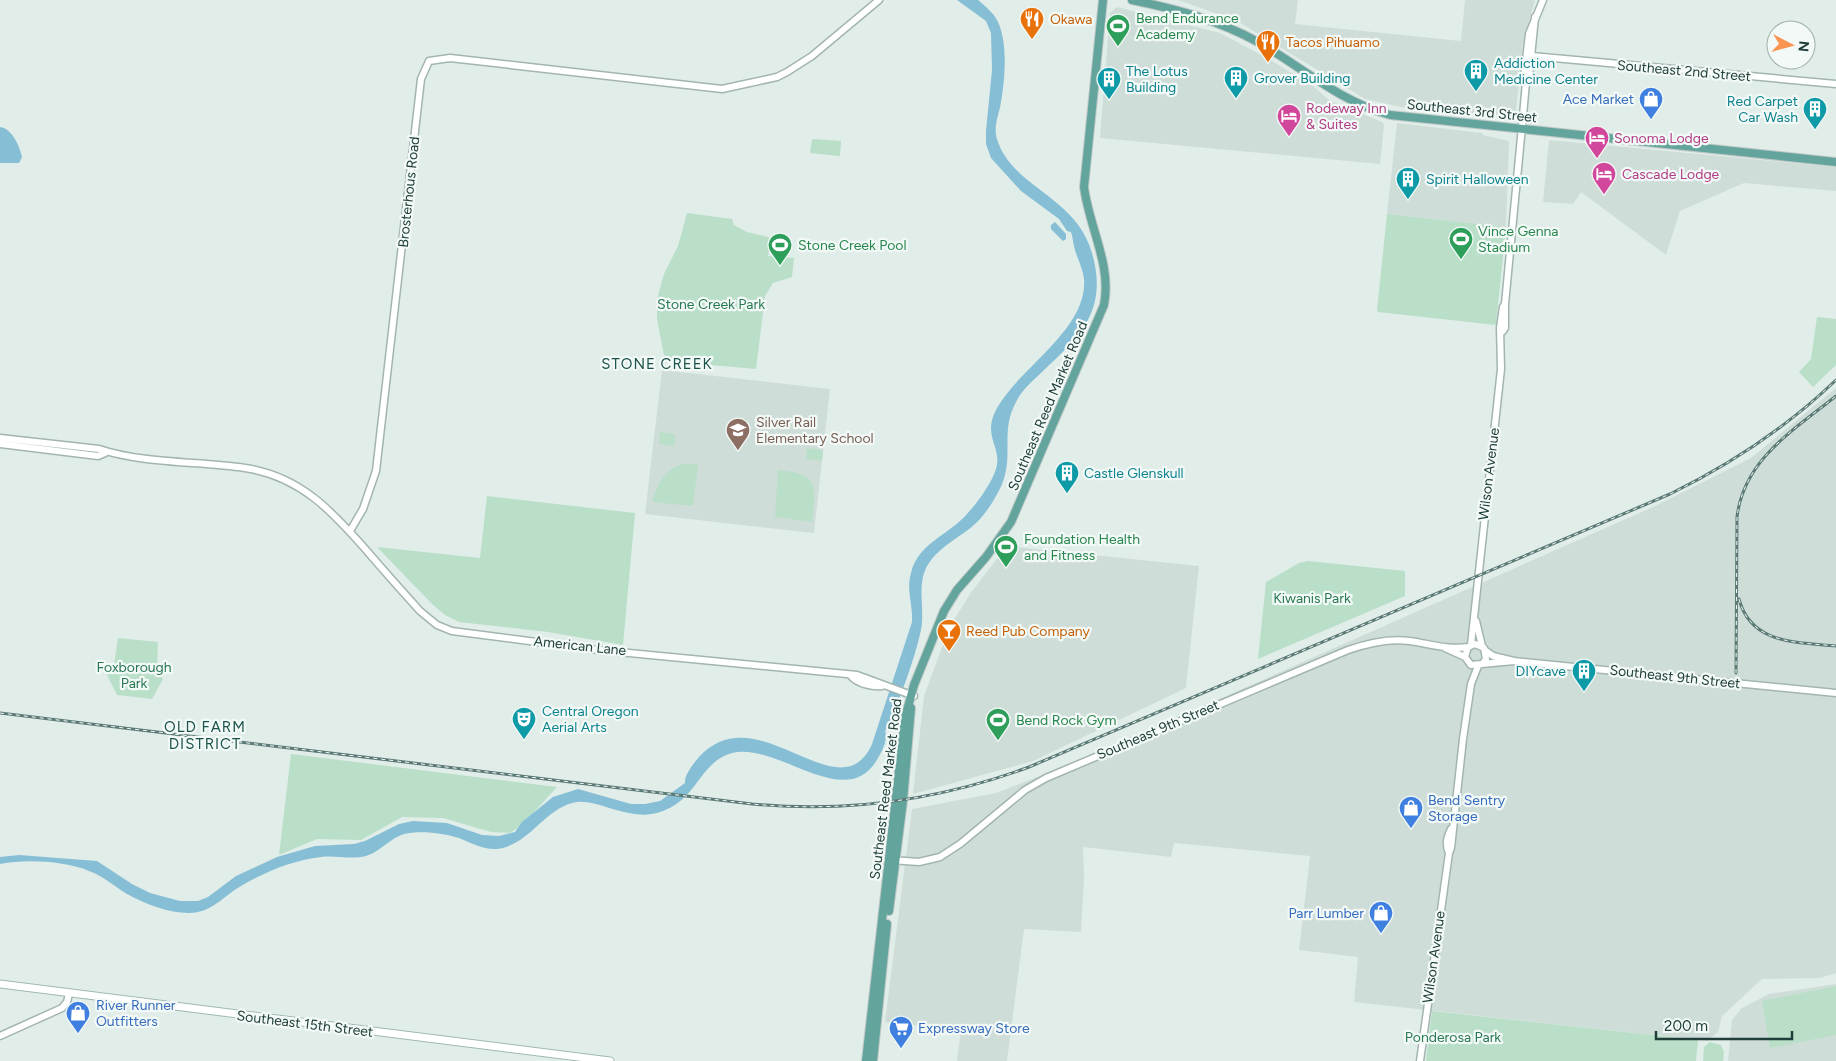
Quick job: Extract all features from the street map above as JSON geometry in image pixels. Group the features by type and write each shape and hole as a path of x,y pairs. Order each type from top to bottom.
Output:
{"main road":[{"name":"Southeast Reed Market Road","path":"872,1061 905,718 910,695 944,611 957,590 990,552 1011,522 1070,383 1102,314 1107,282 1084,187 1103,0"},
{"name":"Southeast 3rd Street","path":"1132,0 1230,27 1357,104 1373,111 1390,115 1836,162"},
{"name":"Southeast Reed Market Road","path":"866,1061 892,861"},
{"name":"Southeast 15th Street","path":"0,984 610,1061"}],"street":[{"name":"Brosterhous Road","path":"350,531 363,509 376,471 421,79 429,61 450,58 722,89 777,77 787,72 812,56 878,0"},
{"name":"Wilson Avenue","path":"1526,82 1524,77 1526,54 1534,20 1543,0"},
{"name":"Wilson Avenue","path":"1471,684 1466,660 1475,615 1501,369 1502,332 1505,328 1505,304 1521,129 1526,82 1529,77 1532,56 1534,20"},
{"name":"Southeast 2nd Street","path":"1532,56 1836,84"},
{"path":"0,438 99,450 105,453 244,468 269,473 290,481 311,494 350,531"},
{"path":"0,444 98,456 105,453"},
{"name":"American Lane","path":"350,531 420,611 437,625 452,631 598,650 822,671 851,676 854,680 875,687 882,686 910,695"},
{"name":"Wilson Avenue","path":"1420,1061 1448,853 1452,837 1451,829 1471,684 1480,665 1486,658 1475,615"},
{"name":"Southeast 9th Street","path":"892,861 919,862 940,857 960,844 1014,798 1041,780 1366,644 1391,640 1408,641 1445,648 1470,646 1484,649 1493,656 1514,661 1836,694"},
{"name":"Southeast 9th Street","path":"1445,648 1466,660 1480,665 1514,661"},
{"path":"0,1036 62,1008 67,1002 69,994"}],"shaded area":[{"path":"1178,0 1298,0 1295,24 1461,41 1465,0 1535,0 1523,44 1516,110 1508,117 1401,107 1365,99 1237,21"},
{"path":"1117,7 1220,33 1267,58 1313,86 1329,100 1382,122 1384,125 1380,164 1100,138 1110,13"},
{"path":"1397,123 1482,133 1483,135 1509,141 1506,227 1387,214"},
{"path":"1549,140 1836,167 1836,191 1744,183 1680,211 1666,255 1581,192 1573,204 1543,202"},
{"name":"Silver Rail Elementary School","path":"662,370 830,389 814,533 645,514"},
{"path":"1836,388 1836,973 1820,978 1762,979 1722,1016 1718,1032 1708,1041 1354,1002 1358,957 1299,950 1310,856 1174,843 1171,857 1083,847 1084,880 1081,932 1024,929 1007,1061 957,1061 961,1030 885,1022 912,809 996,793 1086,758 1653,507 1751,458"},
{"path":"1007,546 1199,566 1186,688 1033,761 913,794 924,696 950,626 972,591"},
{"path":"1836,984 1836,1061 1728,1061 1732,1020 1742,1008 1769,994"}],"green space":[{"path":"812,139 841,141 840,156 810,153"},
{"name":"Stone Creek Park","path":"687,213 732,219 734,225 747,232 772,238 768,256 794,258 792,277 773,283 765,296 756,369 665,361 657,319 657,299 664,274 678,246"},
{"path":"1387,214 1506,227 1496,325 1378,312"},
{"path":"1817,317 1836,319 1836,365 1813,387 1799,372 1811,359"},
{"path":"660,432 675,434 674,446 659,444"},
{"path":"807,448 823,450 822,461 806,459"},
{"path":"688,463 698,465 693,506 652,502 664,476 674,468"},
{"path":"778,470 801,474 812,483 814,498 812,522 775,517"},
{"path":"487,496 635,513 623,645 548,632 459,622 445,615 432,604 377,547 480,558"},
{"name":"Kiwanis Park","path":"1308,561 1405,571 1405,596 1258,659 1266,582 1299,563"},
{"name":"Foxborough Park","path":"118,638 158,642 157,669 163,679 152,699 117,695 106,673 114,665"},
{"path":"291,754 557,787 524,823 510,833 491,832 443,818 402,817 361,840 317,839 279,855"},
{"path":"1836,986 1836,1035 1770,1048 1762,1001"},
{"name":"Ponderosa Park","path":"1432,1011 1698,1040 1696,1061 1426,1061"},
{"path":"1710,1042 1721,1045 1724,1052 1723,1061 1703,1061 1704,1047"}],"water":[{"path":"957,0 978,0 992,13 998,22 1003,40 1005,61 996,125 997,139 1005,156 1016,169 1073,218 1084,234 1092,253 1097,290 1094,305 1080,332 1070,345 1025,389 1016,402 1009,423 1005,473 1002,484 994,499 980,519 942,548 926,568 922,583 921,630 915,655 889,727 885,731 886,737 883,748 878,758 865,774 848,780 830,778 750,752 732,753 712,764 683,799 660,812 636,814 591,803 572,803 553,813 518,841 497,849 482,847 439,833 417,832 404,834 366,856 355,858 321,857 300,861 269,871 235,890 211,907 189,913 165,910 149,904 127,894 94,873 69,865 33,861 0,864 0,857 19,855 97,861 132,884 150,893 180,901 198,901 208,897 236,876 277,857 315,846 354,844 365,841 399,824 413,821 447,823 482,835 499,836 515,832 522,822 553,797 578,789 631,804 660,801 685,783 688,773 699,757 722,741 746,738 771,744 819,763 840,767 858,763 872,744 912,622 909,585 915,563 927,547 967,514 988,487 994,475 997,461 991,427 997,408 1021,378 1064,331 1075,314 1082,297 1084,279 1071,232 1067,231 1059,219 1021,191 991,158 986,144 986,131 992,70 991,33 986,21"},
{"path":"0,127 12,134 17,143 22,157 19,163 0,163"},
{"path":"1055,222 1066,234 1066,239 1063,241 1051,229 1051,225"}],"railway":[{"path":"0,713 752,804 823,807 858,805 927,796 962,788 1029,767 1670,494 1715,470 1778,429 1836,380"},
{"path":"1736,673 1737,517 1742,497 1750,478 1760,462 1773,448 1836,396"},
{"path":"1739,599 1745,614 1754,625 1765,633 1792,641 1836,646"}],"place":[{"name":"Okawa","path":"1032,40"},
{"name":"Bend Endurance Academy","path":"1118,47"},
{"name":"Tacos Pihuamo","path":"1268,63"},
{"name":"Addiction Medicine Center","path":"1476,92"},
{"name":"Grover Building","path":"1236,99"},
{"name":"The Lotus Building","path":"1109,100"},
{"name":"Ace Market","path":"1651,120"},
{"name":"Red Carpet Car Wash","path":"1815,130"},
{"name":"Rodeway Inn & Suites","path":"1289,137"},
{"name":"Sonoma Lodge","path":"1597,159"},
{"name":"Cascade Lodge","path":"1604,195"},
{"name":"Spirit Halloween","path":"1408,200"},
{"name":"Vince Genna Stadium","path":"1461,260"},
{"name":"Stone Creek Pool","path":"780,266"},
{"name":"Silver Rail Elementary School","path":"738,451"},
{"name":"Castle Glenskull","path":"1067,494"},
{"name":"Foundation Health and Fitness","path":"1006,568"},
{"name":"Reed Pub Company","path":"949,652"},
{"name":"DIYcave","path":"1584,692"},
{"name":"Central Oregon Aerial Arts","path":"524,740"},
{"name":"Bend Rock Gym","path":"998,741"},
{"name":"Bend Sentry Storage","path":"1411,829"},
{"name":"Parr Lumber","path":"1381,934"},
{"name":"River Runner Outfitters","path":"78,1034"},
{"name":"Expressway Store","path":"901,1049"}],"district":[{"name":"STONE CREEK","path":"657,364"},
{"name":"OLD FARM DISTRICT","path":"205,736"}]}
